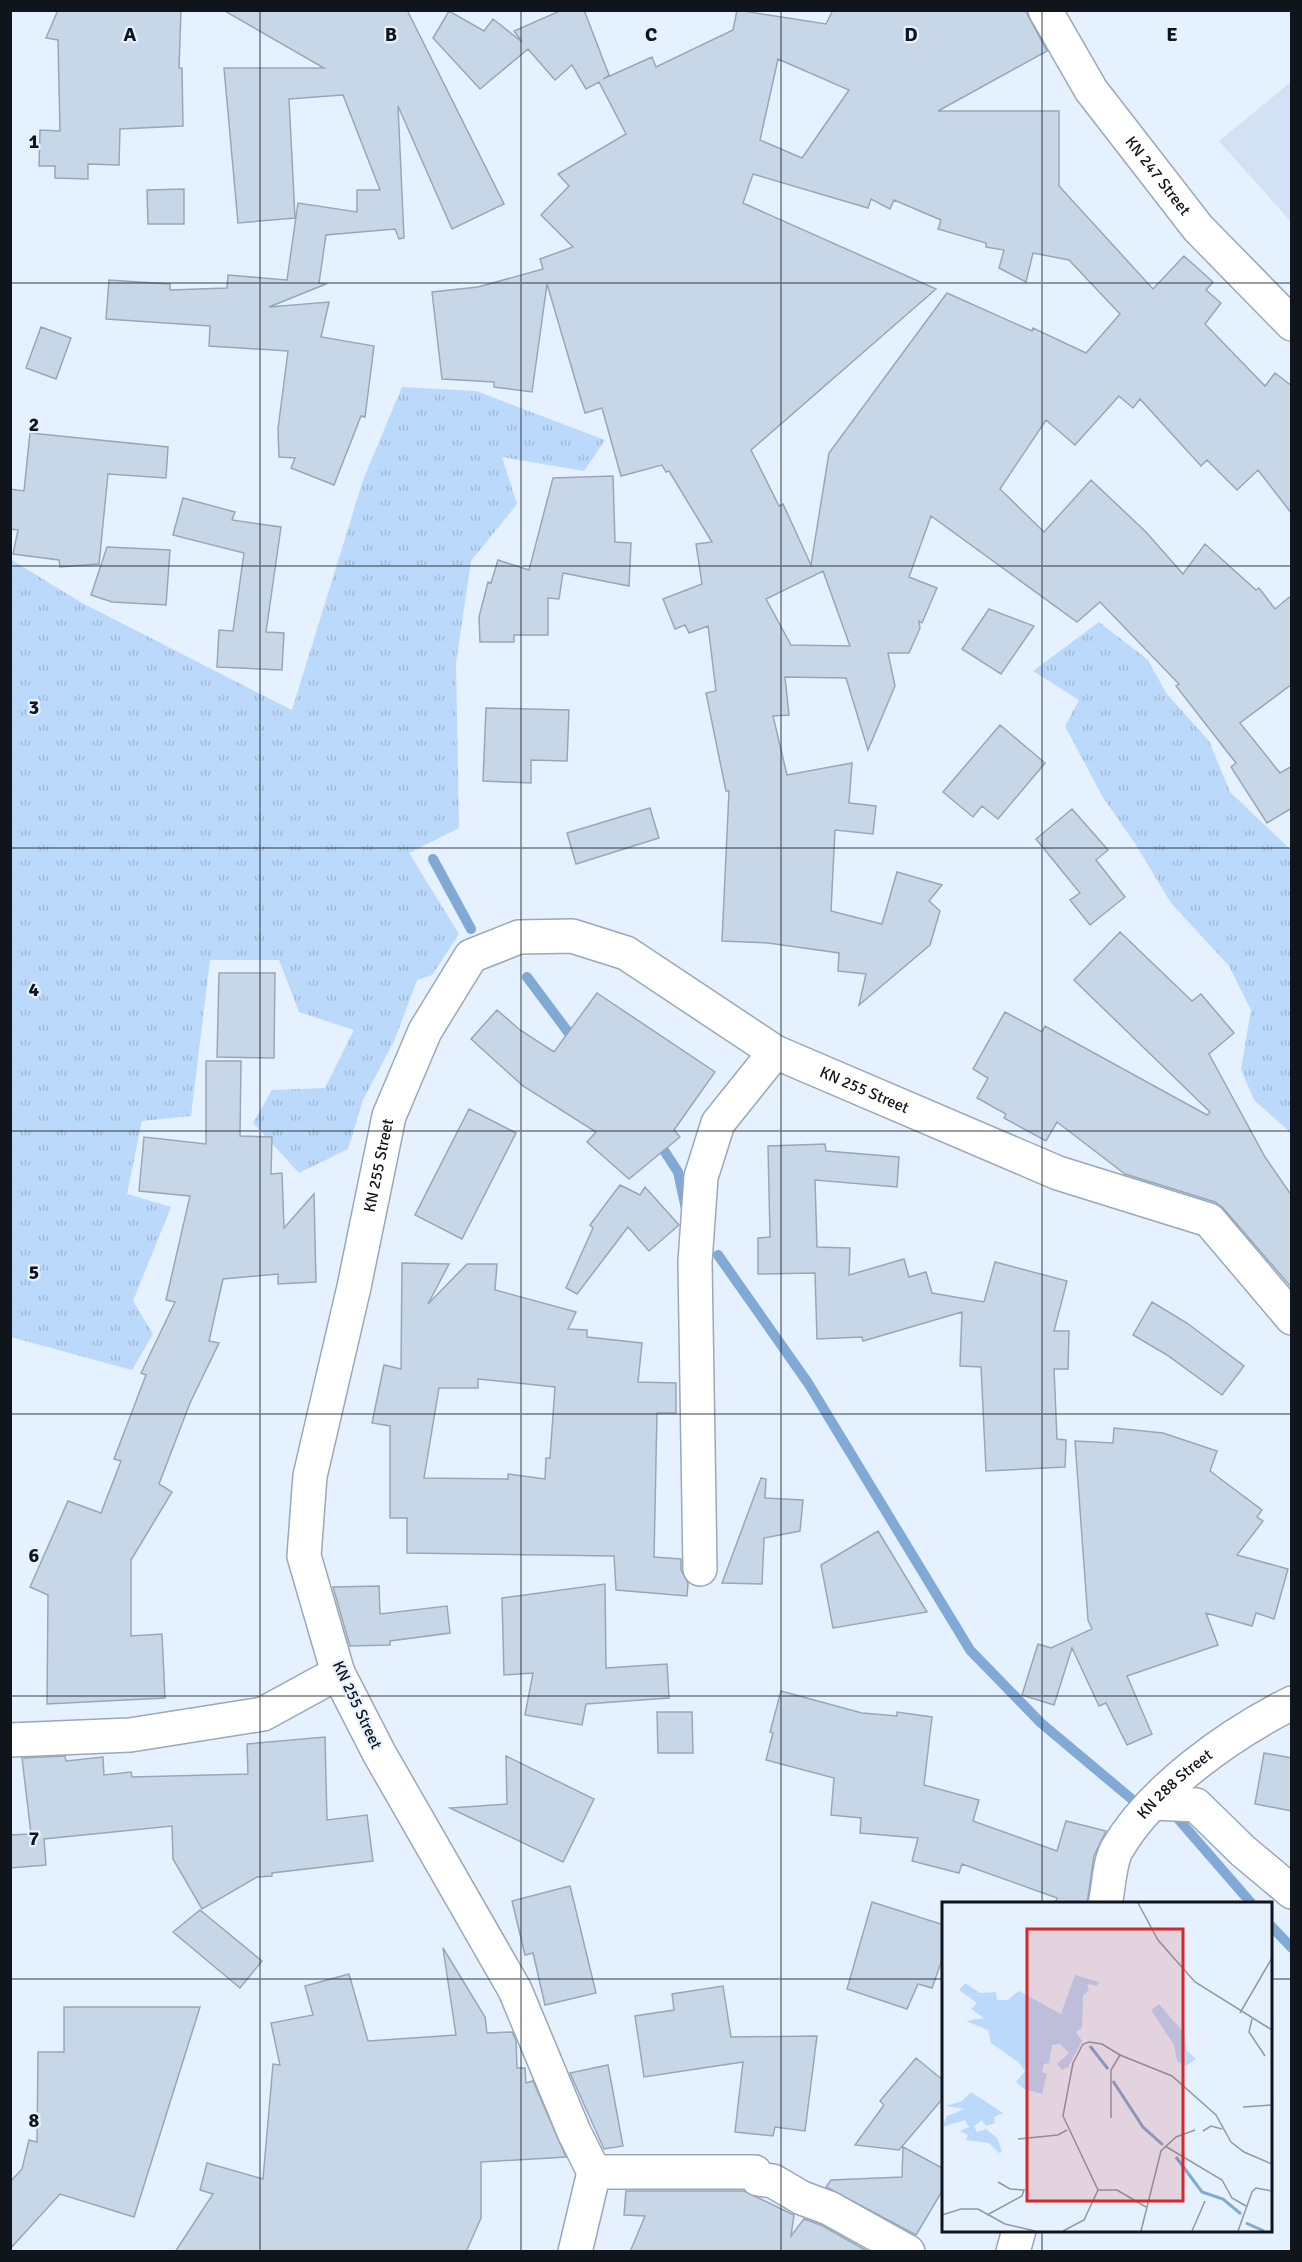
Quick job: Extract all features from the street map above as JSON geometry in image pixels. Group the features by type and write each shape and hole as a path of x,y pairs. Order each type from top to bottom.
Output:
{"street":[{"name":"KN 247 Street","path":"1045,10 1091,90 1190,219 1292,324"},
{"name":"KN 255 Street","path":"594,2172 574,2132 515,1990 379,1753 338,1673 304,1556 310,1476 354,1287 389,1116 425,1031 471,956 519,938 572,936 626,953 775,1052 1058,1173 1209,1221 1292,1318"},
{"path":"700,1569 695,1262 701,1177 718,1123 775,1052"},
{"path":"10,1740 130,1735 263,1714 338,1673"},
{"name":"KN 288 Street","path":"1106,1902 1116,1851 1153,1803 1245,1727 1292,1703"},
{"path":"1153,1803 1196,1805 1243,1851 1292,1892"},
{"path":"575,2252 594,2172 754,2172 758,2179 774,2181 802,2198 829,2208 908,2252"},
{"path":"1013,2252 1018,2232"}],"shaded area":[{"path":"1291,82 1291,222 1219,141"}],"green space":[{"path":"402,387 476,391 605,440 584,471 502,457 517,504 471,561 456,663 459,828 409,853 459,934 432,975 417,980 395,1039 363,1100 348,1149 299,1173 253,1123 272,1090 325,1088 354,1030 299,1012 279,960 210,960 191,1116 142,1121 127,1194 171,1207 133,1301 153,1334 132,1370 11,1337 10,559 82,603 292,710 363,480"},
{"path":"1099,622 1148,660 1166,693 1209,741 1230,792 1291,850 1291,1133 1254,1100 1241,1069 1251,1010 1229,966 1171,903 1136,845 1102,796 1065,726 1079,700 1033,671"}],"building":[{"path":"58,10 181,10 179,68 182,68 183,126 120,129 119,165 88,164 88,179 55,178 55,166 39,166 40,130 60,131 58,40 46,38"},
{"path":"223,10 407,10 504,204 452,229 398,106 404,238 399,239 395,229 326,235 319,283 326,284 269,307 329,302 321,337 374,346 365,417 361,416 334,485 291,468 295,458 279,457 278,429 288,351 209,346 210,326 106,319 109,280 170,284 170,290 227,288 228,275 287,280 298,203 357,212 357,190 380,190 343,95 289,99 295,218 238,223 224,68 324,68"},
{"path":"562,10 584,10 609,75 603,79 652,57 656,67 733,30 737,10 826,24 833,10 1025,10 1047,51 938,111 1059,111 1059,186 1153,289 1184,256 1213,282 1206,290 1221,303 1205,324 1265,386 1275,373 1292,386 1292,514 1258,470 1237,490 1207,460 1201,466 1140,399 1133,408 1119,396 1075,445 1046,420 1000,489 1044,532 1091,480 1146,532 1183,574 1205,544 1256,590 1259,588 1275,609 1292,595 1292,684 1240,723 1280,773 1292,766 1292,808 1267,823 1231,767 1236,763 1176,686 1179,684 1100,602 1077,622 931,516 909,577 937,588 922,623 919,621 920,628 909,653 888,653 895,686 868,750 846,678 785,677 789,715 773,716 787,775 852,763 849,803 876,806 873,834 835,830 831,911 882,924 897,872 942,885 929,901 940,911 930,945 859,1005 866,974 838,971 839,953 768,943 722,941 729,791 726,791 706,693 716,691 708,626 689,633 685,625 675,629 663,599 702,584 696,544 712,542 669,471 666,472 662,465 621,476 602,408 585,413 547,284 532,392 494,387 494,382 442,379 432,292 478,287 543,269 540,259 573,247 541,215 569,186 558,174 626,134 599,82 586,89 572,65 555,80 528,49 480,89 433,38 449,11 484,31 493,19 522,42 514,31","holes":["778,59 849,90 802,158 760,140","753,174 868,208 871,199 890,209 894,200 941,220 938,229 986,243 986,247 1004,250 999,268 1026,282 1033,253 1069,260 1120,314 1086,353 1033,328 1032,331 947,293 829,453 811,565 783,504 779,506 751,450 936,289 743,203","823,571 850,646 791,645 766,599"]},
{"path":"184,189 184,224 148,224 147,190"},
{"path":"41,327 71,338 56,379 26,368"},
{"path":"30,433 168,447 166,478 108,474 99,564 60,567 59,560 13,554 18,530 10,529 10,489 24,491"},
{"path":"613,476 615,542 631,543 629,586 563,573 559,599 548,598 548,635 514,635 514,642 480,642 479,617 488,582 491,583 498,560 529,570 553,478"},
{"path":"183,498 235,512 232,520 281,527 266,632 284,633 282,670 217,667 219,630 233,631 244,553 173,535"},
{"path":"107,547 170,550 166,605 112,602 91,595"},
{"path":"989,609 1034,626 1001,674 962,649"},
{"path":"486,708 569,710 567,761 531,760 531,783 483,781"},
{"path":"1000,725 1045,763 998,819 982,806 973,817 943,792"},
{"path":"650,808 659,838 576,864 567,833"},
{"path":"1072,809 1108,850 1096,860 1125,897 1090,925 1070,900 1080,893 1036,839"},
{"path":"1120,932 1192,1001 1201,994 1234,1033 1209,1054 1265,1157 1292,1196 1292,1288 1223,1208 1215,1202 1125,1174 1057,1122 1046,1141 1004,1118 1006,1114 977,1098 988,1078 973,1069 1005,1012 1042,1032 1045,1026 1207,1115 1210,1112 1074,980"},
{"path":"219,973 275,973 274,1058 217,1057"},
{"path":"597,993 715,1072 674,1130 680,1137 629,1179 587,1142 596,1132 523,1086 471,1039 497,1010 520,1030 554,1052"},
{"path":"206,1061 241,1061 240,1136 272,1137 271,1174 282,1173 284,1228 314,1194 316,1282 278,1284 278,1274 223,1279 209,1341 219,1343 190,1403 159,1484 172,1492 131,1560 131,1636 162,1634 165,1698 47,1704 48,1595 30,1587 68,1501 101,1513 121,1461 114,1459 146,1375 141,1373 175,1302 166,1300 190,1196 139,1191 144,1137 206,1144"},
{"path":"469,1109 516,1133 462,1239 415,1215"},
{"path":"825,1144 826,1151 899,1157 897,1187 815,1180 817,1247 850,1248 849,1275 904,1259 909,1277 926,1272 932,1293 984,1302 995,1262 1067,1281 1054,1331 1069,1331 1068,1369 1054,1369 1057,1439 1066,1440 1065,1467 986,1471 981,1367 960,1366 962,1312 863,1341 862,1337 817,1339 815,1273 758,1274 758,1238 770,1237 768,1146"},
{"path":"620,1185 640,1195 645,1187 679,1225 649,1251 628,1227 577,1294 566,1288 593,1228 590,1225"},
{"path":"402,1263 449,1264 428,1304 467,1264 497,1264 495,1290 576,1312 568,1329 587,1330 587,1337 642,1343 638,1382 676,1383 676,1413 657,1413 654,1557 681,1559 681,1570 688,1583 687,1596 616,1590 614,1556 407,1553 407,1518 390,1518 390,1426 372,1423 384,1365 401,1369","holes":["478,1379 555,1387 550,1458 546,1458 545,1479 508,1474 508,1479 424,1478 439,1388 478,1388"]},
{"path":"1152,1302 1187,1323 1244,1366 1222,1395 1167,1355 1133,1335"},
{"path":"1114,1428 1163,1433 1217,1451 1210,1471 1262,1510 1257,1517 1263,1521 1237,1555 1288,1569 1274,1619 1256,1613 1252,1626 1206,1613 1218,1645 1127,1676 1152,1734 1127,1745 1106,1703 1099,1706 1072,1648 1054,1705 1022,1695 1038,1644 1051,1648 1092,1629 1088,1620 1075,1441 1113,1443"},
{"path":"761,1478 766,1479 765,1498 803,1500 800,1531 764,1538 762,1584 722,1583"},
{"path":"878,1531 927,1612 833,1628 821,1565"},
{"path":"605,1584 606,1668 667,1664 669,1698 586,1704 582,1725 525,1715 533,1673 504,1675 502,1598"},
{"path":"379,1586 380,1614 447,1606 450,1633 390,1641 390,1645 350,1646 333,1587"},
{"path":"781,1691 862,1713 897,1716 897,1712 932,1717 924,1785 979,1800 973,1821 1057,1851 1066,1821 1106,1831 1094,1856 1087,1902 1056,1902 1057,1898 962,1864 959,1873 912,1861 918,1838 860,1833 861,1818 831,1815 834,1778 766,1760 773,1733 770,1732"},
{"path":"657,1712 692,1712 693,1753 658,1753"},
{"path":"325,1737 327,1820 367,1815 373,1861 272,1873 272,1876 257,1877 202,1909 173,1859 172,1826 44,1839 46,1865 10,1868 10,1835 31,1834 22,1758 65,1756 66,1761 103,1757 104,1775 131,1772 132,1777 248,1774 247,1744"},
{"path":"1264,1753 1292,1758 1292,1811 1255,1804"},
{"path":"506,1756 594,1799 563,1862 450,1808 507,1804"},
{"path":"570,1886 596,1993 545,2005 533,1953 525,1955 512,1901"},
{"path":"872,1902 942,1924 942,1960 932,1988 918,1984 907,2009 847,1989"},
{"path":"200,1910 262,1961 240,1988 173,1932"},
{"path":"443,1948 485,2017 487,2033 512,2032 516,2040 517,2068 525,2068 526,2083 533,2081 566,2157 481,2162 481,2218 466,2252 175,2252 213,2194 200,2190 207,2163 263,2179 273,2064 280,2065 271,2023 313,2015 305,1986 349,1974 368,2041 456,2035"},
{"path":"723,1986 731,2037 817,2036 805,2131 775,2127 773,2136 735,2132 743,2062 644,2077 635,2016 674,2010 672,1994"},
{"path":"64,2007 200,2007 134,2217 60,2194 10,2249 10,2182 22,2169 29,2140 37,2142 38,2052 64,2052"},
{"path":"916,2058 942,2079 942,2099 899,2150 855,2145 884,2105 880,2101"},
{"path":"608,2065 623,2146 604,2149 570,2073"},
{"path":"903,2147 942,2168 942,2191 916,2235 826,2187 831,2180 902,2177"},
{"path":"626,2191 744,2191 794,2215 791,2236 804,2219 821,2225 869,2252 630,2252 645,2216 624,2215"}],"waterway":[{"path":"433,859 471,929"},
{"path":"527,977 577,1044"},
{"path":"656,1138 678,1172 686,1209"},
{"path":"718,1255 808,1383 970,1650 1041,1723 1134,1801"},
{"path":"1173,1813 1250,1902"},
{"path":"1272,1927 1292,1948"}]}
